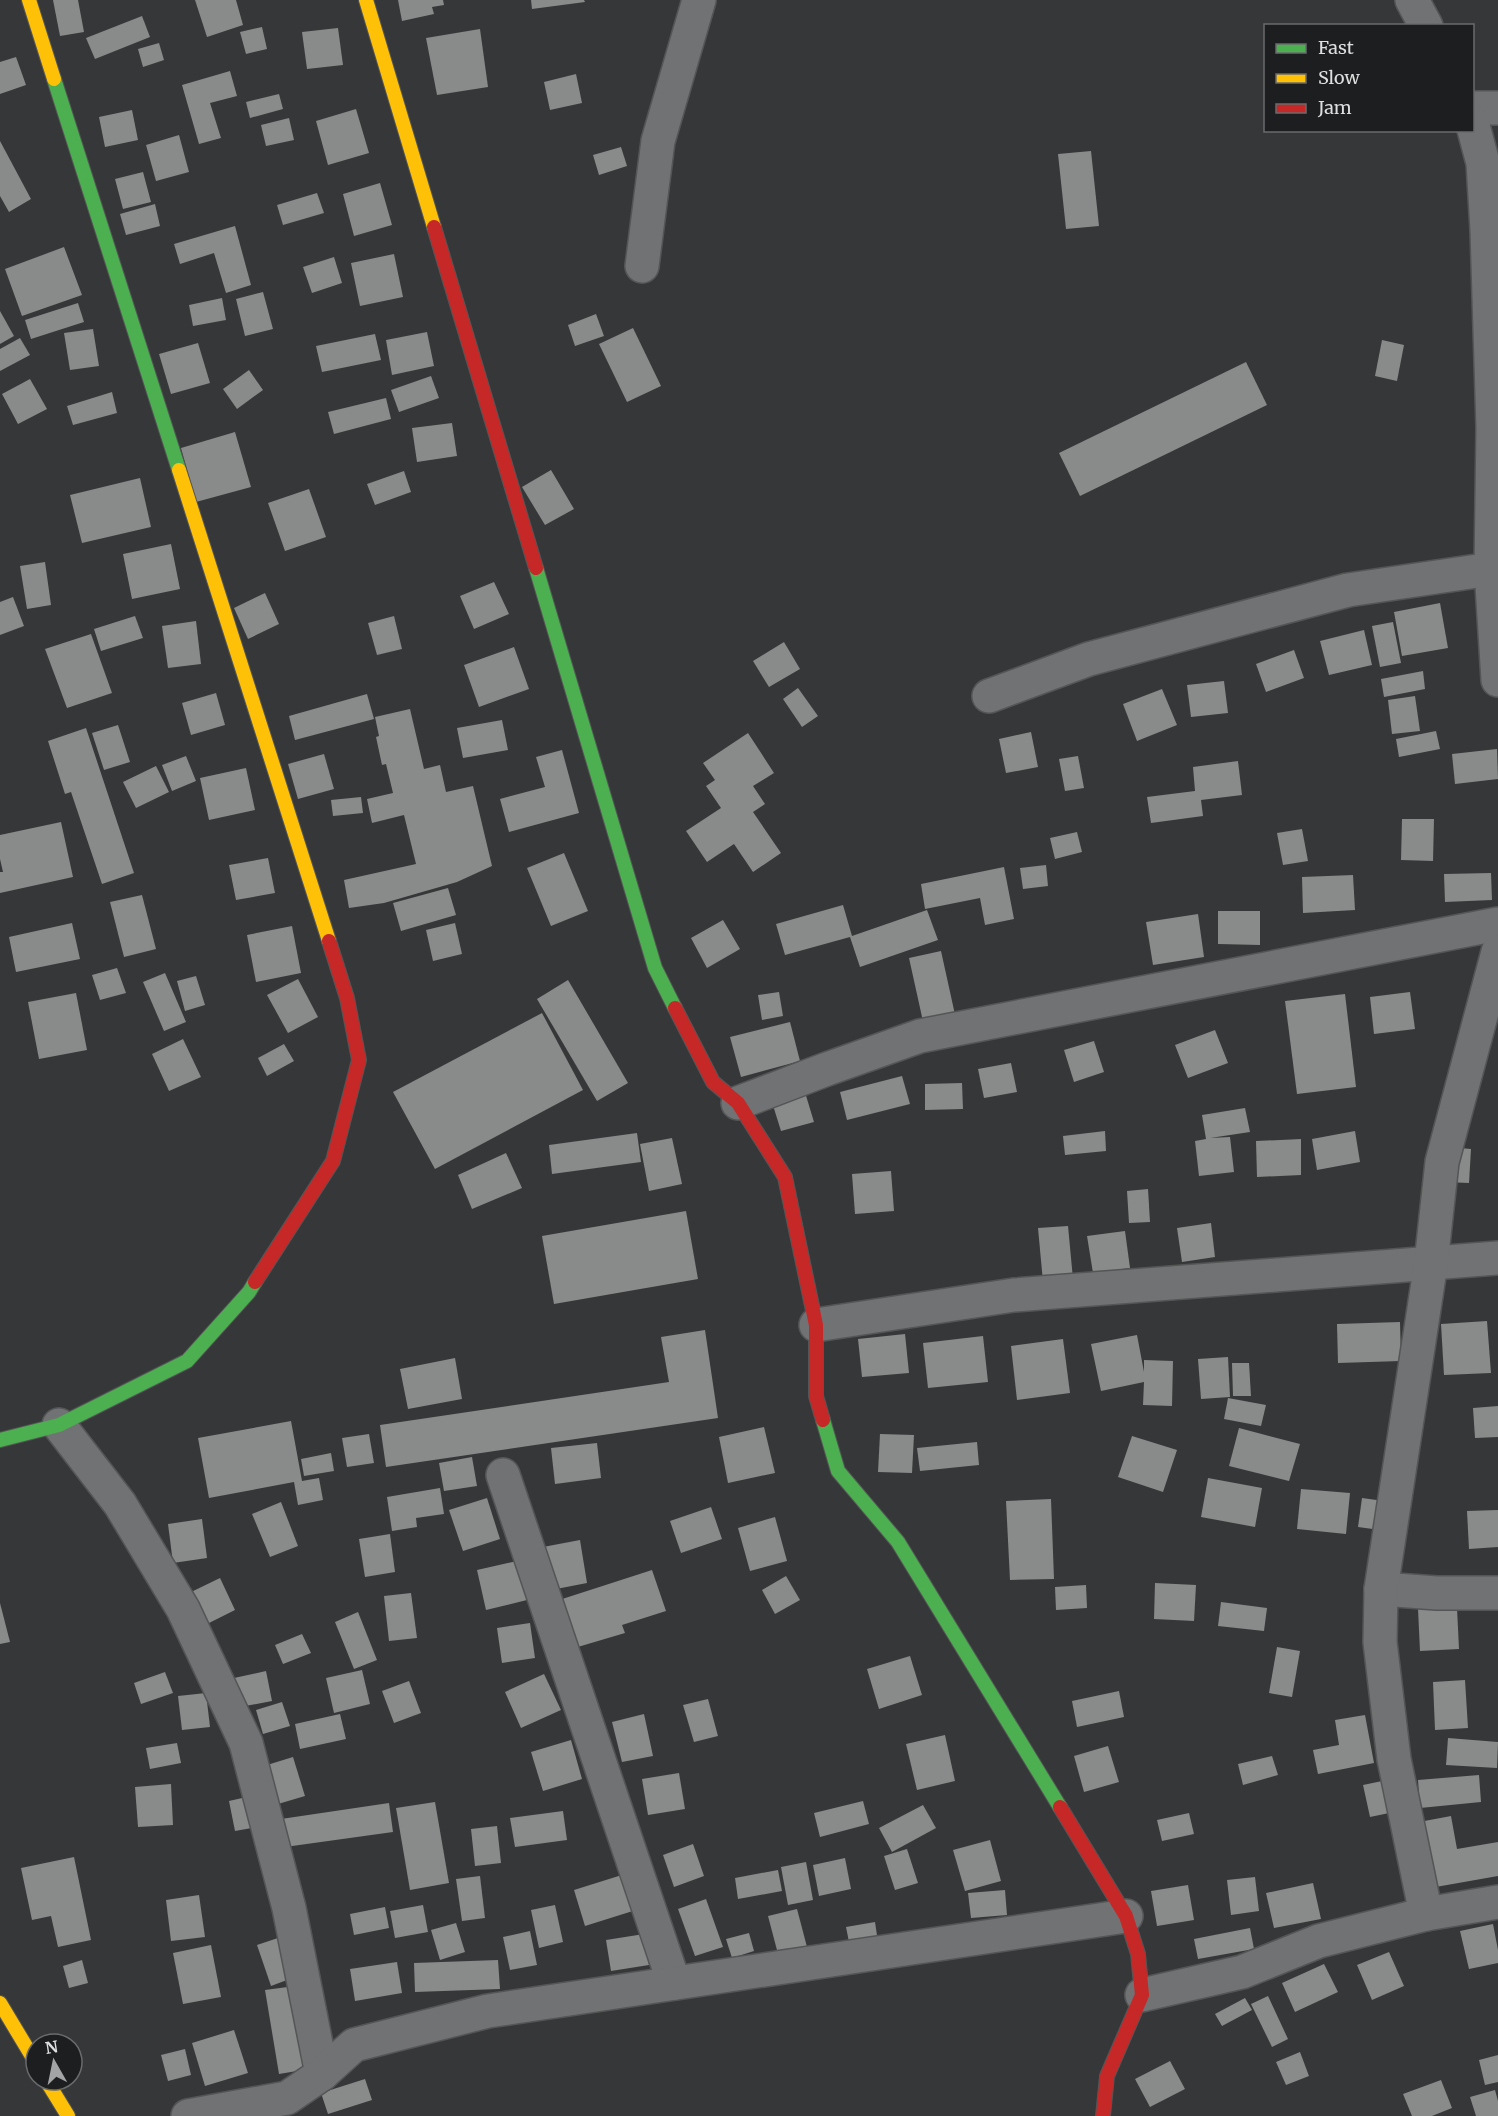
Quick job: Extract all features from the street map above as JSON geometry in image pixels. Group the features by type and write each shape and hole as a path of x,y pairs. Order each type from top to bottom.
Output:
{"street":[{"path":"0,1440 59,1425 187,1361 249,1292 333,1161 359,1060 347,998 29,0"},
{"path":"366,0 655,968 713,1082 738,1103 785,1177 816,1324 816,1396 838,1471 898,1542 1126,1916 1138,1954 1142,1995 1107,2076 1103,2116"},
{"path":"642,266 658,141 699,0"},
{"path":"1412,0 1425,24"},
{"path":"1474,108 1498,108"},
{"path":"1474,126 1483,163 1496,428 1491,569 1498,680"},
{"path":"989,696 1089,659 1348,590 1491,569"},
{"path":"738,1103 920,1036 1498,924"},
{"path":"1426,1914 1394,1759 1380,1642 1381,1589 1431,1263 1442,1162 1498,952"},
{"path":"816,1324 1014,1295 1498,1258"},
{"path":"59,1425 120,1504 183,1609 246,1743 289,1908 321,2074"},
{"path":"502,1474 674,1983"},
{"path":"1381,1589 1437,1593 1498,1593"},
{"path":"1142,1995 1242,1972 1319,1941 1426,1914 1498,1902"},
{"path":"188,2116 287,2098 321,2074 354,2045 488,2011 1126,1916"},
{"path":"0,2003 24,2043"},
{"path":"53,2092 68,2116"}],"building":[{"path":"53,0 78,0 84,32 60,36"},
{"path":"195,0 236,0 243,25 207,37"},
{"path":"398,0 443,0 444,5 432,7 434,14 402,21"},
{"path":"531,0 584,0 585,2 532,9"},
{"path":"142,16 150,37 95,59 86,38"},
{"path":"262,27 267,49 246,54 240,32"},
{"path":"338,28 343,65 307,69 302,32"},
{"path":"480,29 488,87 437,95 426,38"},
{"path":"159,43 164,60 143,67 138,49"},
{"path":"16,57 26,85 0,94 0,62"},
{"path":"230,71 237,96 210,103 221,138 199,144 182,85"},
{"path":"576,74 582,103 550,110 544,82"},
{"path":"279,94 283,109 250,118 246,102"},
{"path":"356,109 369,153 328,165 316,121"},
{"path":"132,110 138,140 105,147 99,117"},
{"path":"289,118 294,140 266,146 261,125"},
{"path":"179,135 189,172 156,181 146,145"},
{"path":"0,141 31,199 9,212 0,196"},
{"path":"621,147 627,166 599,175 593,155"},
{"path":"1091,151 1099,226 1066,229 1058,154"},
{"path":"143,172 151,202 123,209 115,179"},
{"path":"380,183 392,225 354,236 343,194"},
{"path":"317,193 324,213 283,225 277,205"},
{"path":"155,204 160,226 126,235 120,214"},
{"path":"235,226 251,285 226,293 214,253 180,264 174,244"},
{"path":"64,247 82,295 22,316 5,269"},
{"path":"394,254 403,297 360,306 351,263"},
{"path":"334,257 342,283 312,293 303,267"},
{"path":"263,292 273,329 245,336 236,299"},
{"path":"222,298 226,320 193,326 189,305"},
{"path":"78,303 84,322 31,339 25,320"},
{"path":"0,311 14,336 0,344"},
{"path":"596,314 604,336 575,346 568,325"},
{"path":"633,328 661,386 627,402 599,344"},
{"path":"93,329 99,366 70,370 64,333"},
{"path":"427,332 434,366 392,375 386,340"},
{"path":"375,334 381,360 322,372 316,346"},
{"path":"20,338 30,355 0,371 0,349"},
{"path":"1382,340 1404,345 1397,381 1375,376"},
{"path":"198,343 210,383 171,394 159,354"},
{"path":"1246,362 1267,405 1080,496 1059,453"},
{"path":"249,370 263,390 237,409 223,389"},
{"path":"431,376 439,398 399,412 391,390"},
{"path":"30,379 47,409 18,424 2,394"},
{"path":"112,392 117,413 73,425 67,406"},
{"path":"386,398 391,419 334,434 328,412"},
{"path":"452,423 457,456 417,462 412,428"},
{"path":"235,432 251,487 196,502 181,448"},
{"path":"551,470 574,509 545,525 522,487"},
{"path":"404,471 411,492 375,505 367,484"},
{"path":"140,478 151,527 82,543 70,495"},
{"path":"309,489 326,537 285,551 268,503"},
{"path":"171,544 180,589 132,599 123,554"},
{"path":"45,562 51,605 27,609 20,566"},
{"path":"494,582 509,614 474,629 460,596"},
{"path":"265,593 279,624 248,639 234,608"},
{"path":"13,597 24,626 0,635 0,602"},
{"path":"1440,603 1448,648 1402,656 1394,612"},
{"path":"135,616 143,638 101,651 94,629"},
{"path":"394,616 402,649 377,655 368,623"},
{"path":"196,621 201,664 168,668 162,626"},
{"path":"1393,622 1401,663 1380,667 1372,626"},
{"path":"1364,630 1372,665 1329,675 1320,641"},
{"path":"91,634 112,693 67,708 45,649"},
{"path":"784,642 800,669 769,687 753,661"},
{"path":"514,647 529,689 479,707 464,665"},
{"path":"1294,650 1304,678 1266,692 1256,664"},
{"path":"1423,671 1425,689 1384,697 1381,679"},
{"path":"1224,681 1228,713 1191,717 1187,685"},
{"path":"798,688 818,716 802,727 783,699"},
{"path":"1162,689 1177,725 1137,741 1123,704"},
{"path":"216,693 225,725 191,735 182,703"},
{"path":"367,694 374,719 295,740 289,716"},
{"path":"1415,696 1420,731 1392,734 1388,700"},
{"path":"410,709 424,769 440,765 446,792 473,786 492,866 457,882 384,903 349,908 344,880 416,864 404,815 372,823 367,799 393,793 386,764 382,765 376,737 379,736 375,717"},
{"path":"502,720 508,750 463,758 457,728"},
{"path":"118,725 130,762 104,770 92,733"},
{"path":"86,728 134,873 102,884 71,792 65,794 48,741"},
{"path":"1436,731 1440,749 1399,757 1396,739"},
{"path":"1031,732 1038,767 1006,773 999,739"},
{"path":"748,733 774,773 753,786 765,804 753,812 781,853 753,872 734,844 707,862 686,831 721,808 706,786 715,780 703,763"},
{"path":"1497,749 1498,779 1455,784 1452,754"},
{"path":"562,750 579,813 509,832 500,799 545,787 536,757"},
{"path":"324,754 334,789 298,799 288,764"},
{"path":"186,756 196,781 172,791 162,765"},
{"path":"1078,756 1084,788 1065,791 1059,759"},
{"path":"1238,761 1242,795 1201,800 1203,816 1151,823 1147,797 1195,791 1193,767"},
{"path":"156,766 169,792 136,808 123,782"},
{"path":"246,768 255,810 209,820 200,778"},
{"path":"361,797 363,813 333,816 331,800"},
{"path":"1402,819 1434,819 1433,861 1401,860"},
{"path":"61,822 73,877 0,893 0,872 3,872 0,859 0,835"},
{"path":"1302,829 1308,861 1283,865 1277,833"},
{"path":"1077,832 1082,852 1055,859 1050,838"},
{"path":"564,853 588,911 551,926 527,868"},
{"path":"268,858 275,893 236,900 229,865"},
{"path":"1046,865 1048,886 1023,889 1020,868"},
{"path":"1004,867 1014,919 985,925 980,898 925,909 921,884"},
{"path":"1491,873 1492,900 1445,902 1444,874"},
{"path":"1353,875 1355,910 1303,913 1302,877"},
{"path":"448,888 456,915 401,931 393,903"},
{"path":"142,895 156,949 124,957 110,902"},
{"path":"843,905 852,936 927,910 938,940 860,967 850,937 785,955 776,924"},
{"path":"1218,911 1260,911 1260,945 1218,944"},
{"path":"1198,914 1204,957 1153,965 1146,922"},
{"path":"723,920 740,949 707,968 691,938"},
{"path":"72,923 80,959 16,972 9,937"},
{"path":"455,923 462,954 433,961 426,930"},
{"path":"292,926 301,973 256,982 247,935"},
{"path":"941,951 956,1019 924,1026 909,958"},
{"path":"117,968 126,993 100,1000 92,975"},
{"path":"165,973 186,1022 164,1031 143,982"},
{"path":"196,976 205,1005 185,1011 177,981"},
{"path":"298,979 318,1017 288,1033 267,995"},
{"path":"568,980 628,1083 597,1101 537,999"},
{"path":"779,992 783,1016 762,1020 758,995"},
{"path":"1410,992 1415,1029 1374,1034 1370,997"},
{"path":"76,993 87,1050 39,1059 28,1002"},
{"path":"1345,994 1356,1087 1297,1094 1285,1001"},
{"path":"542,1013 583,1090 435,1169 393,1092"},
{"path":"790,1022 800,1061 741,1077 730,1037"},
{"path":"1215,1030 1228,1063 1188,1078 1175,1045"},
{"path":"183,1039 201,1077 169,1091 152,1054"},
{"path":"1094,1041 1104,1072 1074,1082 1064,1050"},
{"path":"284,1044 294,1061 267,1076 258,1058"},
{"path":"1011,1063 1017,1092 984,1098 978,1069"},
{"path":"902,1076 910,1104 847,1120 840,1092"},
{"path":"962,1083 963,1109 925,1110 925,1084"},
{"path":"804,1089 814,1122 781,1131 771,1099"},
{"path":"1245,1108 1250,1132 1210,1138 1230,1137 1234,1172 1199,1176 1195,1141 1206,1139 1202,1115"},
{"path":"1105,1131 1106,1151 1065,1155 1063,1136"},
{"path":"1355,1131 1360,1162 1317,1170 1312,1139"},
{"path":"637,1133 641,1162 552,1174 549,1145"},
{"path":"672,1138 682,1184 649,1191 640,1144"},
{"path":"1301,1139 1301,1175 1257,1177 1256,1141"},
{"path":"1448,1147 1471,1149 1469,1183 1445,1182"},
{"path":"506,1153 522,1188 472,1209 458,1175"},
{"path":"891,1171 894,1211 855,1214 852,1174"},
{"path":"1148,1189 1150,1222 1129,1223 1127,1191"},
{"path":"686,1211 698,1279 554,1304 542,1236"},
{"path":"1211,1223 1215,1257 1182,1262 1177,1228"},
{"path":"1068,1226 1073,1279 1043,1282 1038,1228"},
{"path":"1125,1231 1130,1268 1093,1273 1087,1236"},
{"path":"1487,1321 1491,1373 1444,1375 1441,1324"},
{"path":"1400,1322 1401,1361 1338,1363 1337,1324"},
{"path":"705,1330 718,1418 386,1467 380,1425 669,1382 661,1337"},
{"path":"905,1334 909,1373 862,1377 858,1339"},
{"path":"1137,1335 1144,1372 1144,1360 1173,1361 1172,1406 1143,1405 1144,1382 1101,1391 1091,1344"},
{"path":"983,1336 988,1382 928,1388 923,1343"},
{"path":"1063,1339 1070,1393 1017,1400 1011,1346"},
{"path":"1228,1357 1230,1397 1201,1399 1198,1359"},
{"path":"455,1358 462,1399 408,1409 400,1369"},
{"path":"1232,1363 1249,1363 1251,1396 1233,1396"},
{"path":"1228,1398 1266,1405 1261,1426 1224,1419"},
{"path":"1498,1406 1498,1437 1475,1438 1473,1408"},
{"path":"291,1421 302,1481 319,1478 323,1500 298,1505 294,1482 209,1498 198,1438"},
{"path":"764,1427 775,1473 728,1483 719,1437"},
{"path":"1239,1428 1300,1444 1289,1481 1229,1466"},
{"path":"369,1434 374,1463 347,1467 342,1438"},
{"path":"880,1434 914,1435 912,1473 878,1472"},
{"path":"1132,1436 1177,1450 1163,1492 1118,1477"},
{"path":"977,1442 979,1465 920,1471 917,1448"},
{"path":"597,1443 601,1478 555,1484 551,1448"},
{"path":"331,1453 334,1471 304,1476 301,1459"},
{"path":"472,1457 477,1486 444,1491 439,1463"},
{"path":"1208,1478 1262,1488 1255,1527 1201,1517"},
{"path":"440,1488 444,1514 416,1518 417,1527 392,1531 387,1497"},
{"path":"1301,1489 1350,1493 1346,1534 1297,1529"},
{"path":"487,1498 500,1539 463,1551 449,1510"},
{"path":"1362,1498 1384,1501 1380,1530 1358,1527"},
{"path":"1051,1499 1054,1579 1010,1580 1006,1501"},
{"path":"281,1502 298,1546 270,1557 252,1514"},
{"path":"711,1507 722,1539 681,1553 670,1521"},
{"path":"1498,1510 1498,1547 1469,1549 1467,1511"},
{"path":"775,1517 787,1561 750,1571 738,1528"},
{"path":"202,1519 207,1558 173,1563 168,1524"},
{"path":"390,1534 395,1572 365,1577 359,1539"},
{"path":"580,1540 587,1583 551,1590 543,1547"},
{"path":"517,1561 527,1600 486,1610 477,1570"},
{"path":"652,1570 666,1611 622,1625 625,1633 571,1649 556,1601"},
{"path":"786,1576 800,1600 775,1614 762,1590"},
{"path":"220,1578 235,1610 203,1626 187,1594"},
{"path":"1155,1583 1196,1585 1194,1621 1154,1619"},
{"path":"1086,1585 1087,1608 1056,1610 1055,1587"},
{"path":"411,1593 417,1638 389,1641 384,1596"},
{"path":"1221,1602 1267,1608 1264,1631 1218,1626"},
{"path":"0,1603 10,1642 0,1644"},
{"path":"1457,1608 1459,1649 1420,1651 1418,1609"},
{"path":"358,1612 377,1660 354,1669 335,1622"},
{"path":"530,1623 535,1658 502,1663 497,1628"},
{"path":"302,1634 311,1653 283,1664 275,1645"},
{"path":"1277,1647 1300,1651 1292,1697 1269,1693"},
{"path":"910,1656 922,1695 879,1709 867,1669"},
{"path":"362,1670 370,1704 334,1713 326,1678"},
{"path":"266,1671 272,1701 240,1707 234,1678"},
{"path":"165,1672 173,1693 141,1704 134,1683"},
{"path":"544,1674 561,1710 521,1728 505,1692"},
{"path":"1465,1680 1468,1728 1435,1730 1433,1682"},
{"path":"409,1681 421,1713 394,1723 382,1691"},
{"path":"1119,1691 1124,1717 1077,1727 1072,1701"},
{"path":"206,1693 210,1727 182,1730 178,1696"},
{"path":"708,1699 718,1736 694,1742 683,1705"},
{"path":"282,1702 290,1726 263,1734 256,1710"},
{"path":"340,1714 346,1739 300,1749 295,1724"},
{"path":"644,1714 653,1756 622,1762 612,1722"},
{"path":"1365,1715 1374,1763 1318,1774 1313,1750 1339,1745 1335,1720"},
{"path":"945,1735 955,1781 917,1790 906,1744"},
{"path":"1448,1738 1498,1742 1497,1768 1446,1765"},
{"path":"571,1740 582,1779 543,1791 531,1752"},
{"path":"177,1743 181,1763 150,1769 146,1748"},
{"path":"1108,1746 1119,1782 1084,1792 1074,1756"},
{"path":"1272,1756 1278,1775 1243,1785 1238,1764"},
{"path":"293,1757 305,1796 278,1804 267,1765"},
{"path":"679,1773 685,1809 648,1815 642,1779"},
{"path":"1479,1775 1481,1802 1420,1808 1418,1780"},
{"path":"1387,1780 1394,1812 1370,1817 1363,1785"},
{"path":"171,1784 173,1825 138,1827 135,1787"},
{"path":"251,1796 258,1827 235,1831 229,1801"},
{"path":"863,1801 869,1824 820,1837 814,1813"},
{"path":"435,1802 449,1883 410,1890 396,1808"},
{"path":"389,1803 393,1832 285,1847 281,1819"},
{"path":"923,1805 936,1828 892,1852 879,1828"},
{"path":"563,1811 567,1840 515,1847 510,1818"},
{"path":"1189,1813 1194,1834 1162,1841 1157,1820"},
{"path":"1451,1816 1457,1849 1498,1842 1498,1876 1430,1888 1419,1822"},
{"path":"497,1826 501,1863 475,1866 471,1829"},
{"path":"990,1840 1001,1881 965,1891 953,1850"},
{"path":"693,1844 704,1876 674,1887 663,1855"},
{"path":"907,1849 918,1883 895,1890 884,1856"},
{"path":"74,1857 91,1940 58,1947 51,1916 32,1920 21,1868"},
{"path":"845,1858 851,1889 819,1896 813,1865"},
{"path":"806,1862 813,1900 788,1905 781,1867"},
{"path":"778,1870 782,1891 738,1899 735,1878"},
{"path":"625,1874 636,1910 585,1926 574,1890"},
{"path":"480,1876 485,1918 462,1921 456,1879"},
{"path":"1255,1877 1259,1911 1231,1915 1227,1880"},
{"path":"1313,1883 1321,1919 1274,1928 1266,1893"},
{"path":"1188,1885 1194,1920 1157,1926 1151,1891"},
{"path":"1005,1890 1007,1915 971,1918 968,1893"},
{"path":"199,1895 205,1937 171,1941 166,1900"},
{"path":"706,1899 723,1947 695,1956 678,1909"},
{"path":"423,1905 428,1932 395,1938 390,1911"},
{"path":"555,1905 563,1942 539,1948 531,1910"},
{"path":"385,1907 389,1928 354,1935 350,1914"},
{"path":"797,1909 807,1947 778,1954 768,1916"},
{"path":"875,1922 878,1942 850,1947 846,1927"},
{"path":"456,1923 465,1952 440,1960 431,1930"},
{"path":"1493,1924 1498,1963 1469,1969 1460,1931"},
{"path":"1250,1928 1254,1949 1198,1959 1194,1939"},
{"path":"530,1931 537,1965 510,1970 503,1937"},
{"path":"749,1933 754,1951 732,1958 726,1939"},
{"path":"644,1934 649,1965 611,1971 606,1940"},
{"path":"281,1937 295,1977 271,1986 257,1945"},
{"path":"211,1945 221,1997 183,2004 173,1953"},
{"path":"1389,1952 1404,1986 1372,2000 1357,1965"},
{"path":"82,1960 88,1983 69,1988 63,1966"},
{"path":"498,1960 500,1989 415,1992 414,1963"},
{"path":"397,1962 402,1993 355,2001 350,1969"},
{"path":"1324,1964 1338,1992 1295,2012 1282,1983"},
{"path":"295,1986 309,2069 279,2074 265,1990"},
{"path":"1268,1996 1288,2039 1272,2047 1251,2004"},
{"path":"1245,1998 1252,2010 1222,2026 1215,2014"},
{"path":"234,2030 248,2073 205,2086 192,2043"},
{"path":"185,2049 191,2075 168,2081 161,2055"},
{"path":"1300,2052 1309,2076 1286,2085 1276,2062"},
{"path":"1498,2055 1498,2082 1485,2085 1479,2060"},
{"path":"1170,2061 1185,2089 1150,2107 1135,2079"},
{"path":"365,2079 372,2100 328,2114 321,2093"},
{"path":"1441,2080 1452,2108 1432,2116 1412,2116 1403,2094"},
{"path":"1495,2090 1498,2116 1476,2116 1470,2097"}],"traffic: fast":[{"path":"54,79 179,470"},
{"path":"536,568 655,968 675,1008"},
{"path":"0,1440 59,1425 187,1361 249,1292 255,1282"},
{"path":"823,1420 838,1471 898,1542 1060,1807"}],"traffic: slow":[{"path":"29,0 54,79"},
{"path":"366,0 434,227"},
{"path":"179,470 329,941"},
{"path":"0,2003 24,2043"},
{"path":"53,2092 68,2116"}],"traffic: jam":[{"path":"434,227 536,568"},
{"path":"255,1282 333,1161 359,1060 347,998 329,941"},
{"path":"675,1008 713,1082 738,1103 785,1177 816,1325 816,1396 823,1420"},
{"path":"1060,1807 1126,1916 1138,1954 1142,1995 1107,2076 1103,2116"}]}
